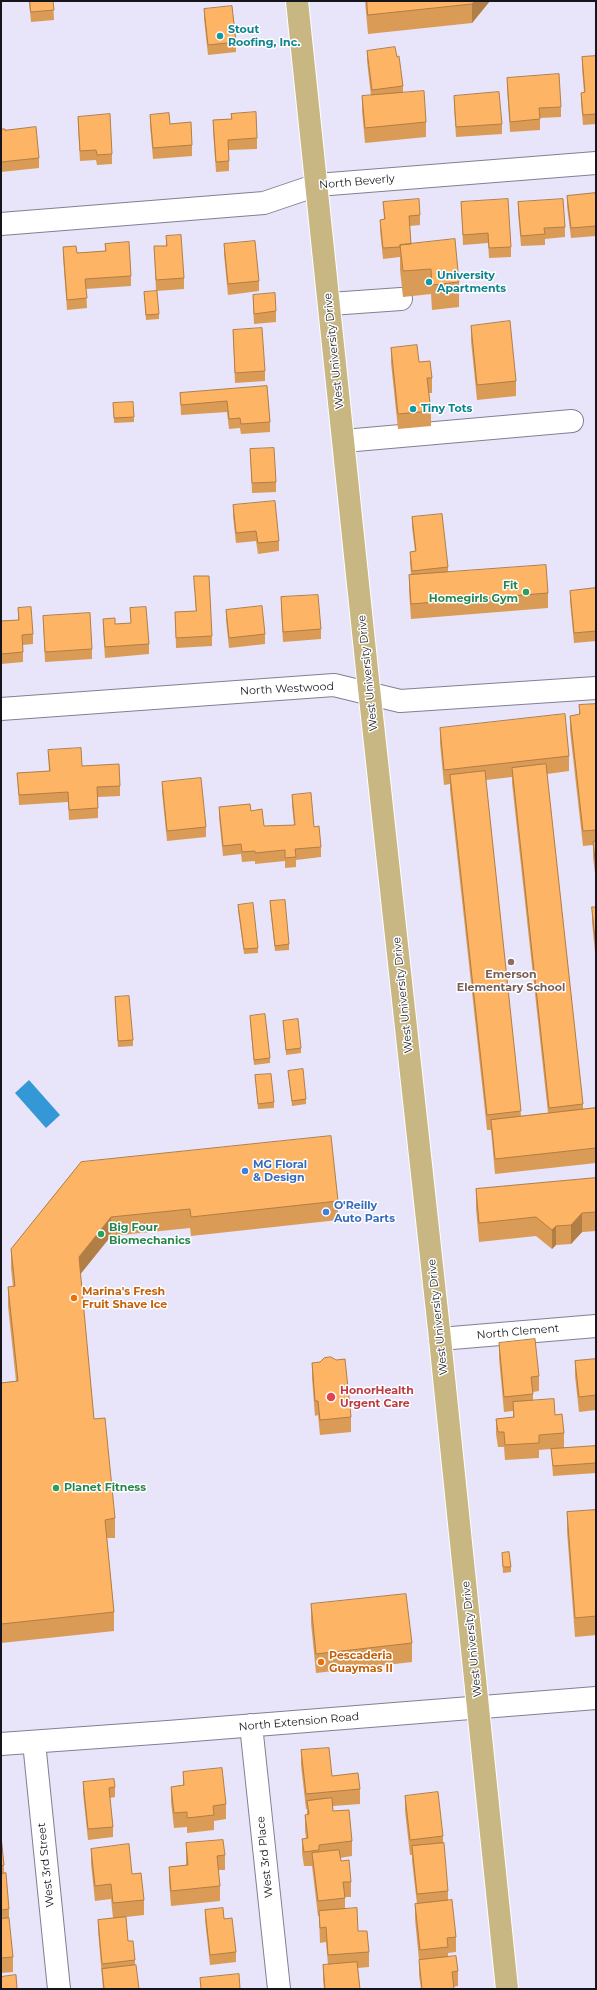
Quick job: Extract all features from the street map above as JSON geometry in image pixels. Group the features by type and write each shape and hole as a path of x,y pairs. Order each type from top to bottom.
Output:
{"main road":[{"name":"West University Drive","path":"298,1 370,695 479,1707 507,1989"}],"street":[{"name":"North Beverly","path":"1,224 264,203 317,185 596,163"},
{"path":"330,304 401,299"},
{"path":"344,441 572,421"},
{"name":"North Westwood","path":"1,709 334,685 370,695 406,701 596,688"},
{"name":"North Clement","path":"440,1339 596,1326"},
{"name":"North Extension Road","path":"1,1744 596,1698"},
{"name":"West 3rd Place","path":"251,1725 279,1989"},
{"name":"West 3rd Street","path":"34,1742 59,1989"}],"water":[{"path":"29,1080 60,1115 46,1128 15,1093"}],"building":[{"path":"30,1 53,1 54,10 31,12"},
{"path":"367,1 475,1 472,4 368,15"},
{"name":"Stout Roofing, Inc.","path":"232,6 236,42 208,45 204,9"},
{"path":"395,47 397,57 399,56 403,86 372,90 367,51"},
{"path":"596,56 596,114 583,115 581,93 585,92 582,57"},
{"path":"559,74 561,107 539,108 540,119 510,122 507,78"},
{"path":"424,91 426,122 365,128 362,96"},
{"path":"499,92 502,124 456,127 454,96"},
{"path":"256,112 257,138 228,140 229,161 216,162 213,120 232,119 231,114"},
{"path":"169,113 170,124 191,122 192,145 153,148 150,115"},
{"path":"110,114 112,154 97,155 96,150 80,151 78,117"},
{"path":"36,127 39,158 1,162 1,129 5,130"},
{"path":"596,193 596,226 571,228 567,196"},
{"path":"419,199 420,215 409,216 411,244 400,245 400,247 383,248 380,220 385,219 383,202"},
{"path":"508,199 511,247 489,248 488,233 463,235 461,202"},
{"path":"563,199 565,227 544,228 545,234 521,236 518,202"},
{"path":"181,235 184,278 156,280 154,246 167,246 166,236"},
{"path":"455,239 459,282 432,285 431,269 403,271 400,245"},
{"path":"255,241 259,281 228,284 224,244"},
{"path":"129,242 131,276 85,279 87,298 67,300 63,247 76,246 77,253 106,251 105,244"},
{"path":"157,291 159,314 146,315 144,292"},
{"path":"275,293 276,311 254,314 253,295"},
{"path":"510,321 516,381 477,385 471,326"},
{"path":"262,328 265,371 235,373 233,330"},
{"name":"Tiny Tots","path":"417,345 419,362 430,361 432,378 427,378 431,411 398,414 391,348"},
{"path":"267,386 270,422 241,424 240,418 229,419 227,401 181,405 180,393"},
{"path":"133,402 134,417 114,418 113,403"},
{"path":"274,448 276,482 252,483 250,449"},
{"path":"275,501 279,541 258,543 256,531 236,533 233,505"},
{"path":"442,514 448,567 412,571 410,552 416,551 412,517"},
{"path":"546,565 548,593 411,604 409,575"},
{"path":"194,576 209,576 212,636 176,638 175,612 196,611"},
{"path":"596,588 596,631 574,633 570,591"},
{"path":"318,595 321,629 283,632 281,597"},
{"path":"262,606 265,634 229,638 226,610"},
{"path":"31,607 33,634 22,635 23,652 1,654 1,621 19,620 18,608"},
{"path":"146,607 149,644 105,647 103,619 115,618 115,624 131,623 130,608"},
{"path":"90,613 92,649 45,652 43,616"},
{"path":"596,704 596,830 583,831 570,716 580,714 579,705"},
{"path":"565,714 569,756 444,770 440,728"},
{"path":"81,748 82,766 119,764 120,786 97,787 98,808 69,810 68,792 19,795 17,773 50,771 48,750"},
{"path":"546,764 583,1104 549,1108 512,768"},
{"path":"485,771 521,1111 487,1115 450,775"},
{"path":"201,778 206,827 167,831 162,782"},
{"path":"311,793 314,827 319,826 321,847 295,849 296,857 285,858 285,850 255,853 255,851 242,852 241,844 223,846 219,807 250,804 251,811 262,809 264,826 295,825 292,795"},
{"path":"596,841 596,867 593,842"},
{"path":"285,900 289,944 275,946 270,901"},
{"path":"253,903 258,948 244,949 238,905"},
{"path":"592,907 596,907 596,947"},
{"path":"129,996 133,1040 118,1041 115,997"},
{"path":"265,1014 270,1058 254,1060 250,1016"},
{"path":"298,1019 301,1048 286,1050 283,1021"},
{"path":"303,1069 306,1099 292,1101 288,1071"},
{"path":"271,1074 274,1102 258,1104 255,1075"},
{"path":"596,1108 596,1148 495,1159 491,1120"},
{"path":"331,1136 338,1201 191,1217 190,1209 111,1217 79,1257 94,1419 105,1418 115,1518 105,1520 114,1612 1,1624 1,1383 18,1381 8,1287 15,1286 11,1249 81,1162"},
{"path":"596,1178 596,1212 582,1213 571,1225 556,1226 552,1230 536,1217 479,1223 476,1189"},
{"path":"535,1339 539,1376 531,1377 533,1394 504,1397 499,1343"},
{"name":"HonorHealth Urgent Care","path":"331,1357 336,1360 345,1359 351,1417 320,1420 318,1401 315,1401 312,1363 320,1362 324,1358"},
{"path":"596,1359 596,1395 579,1397 575,1361"},
{"path":"554,1399 555,1415 562,1414 564,1433 539,1435 539,1443 505,1445 504,1432 498,1432 496,1419 514,1417 513,1402"},
{"path":"596,1446 596,1463 553,1466 551,1449"},
{"path":"596,1510 596,1616 575,1618 567,1512"},
{"path":"509,1552 511,1567 503,1567 502,1553"},
{"path":"406,1594 412,1643 316,1654 311,1604"},
{"path":"329,1748 332,1776 358,1773 360,1789 306,1794 301,1750"},
{"path":"222,1768 226,1804 213,1806 214,1815 187,1818 187,1812 174,1813 171,1787 184,1785 183,1772"},
{"path":"114,1779 115,1787 109,1788 113,1827 88,1829 83,1782"},
{"path":"438,1792 443,1836 410,1840 405,1796"},
{"path":"332,1798 333,1811 349,1810 352,1841 319,1845 319,1850 304,1852 302,1839 308,1838 305,1815 309,1814 307,1801"},
{"path":"1,1836 4,1865 1,1866"},
{"path":"223,1840 225,1855 217,1856 220,1886 171,1891 169,1867 188,1865 186,1843"},
{"path":"444,1843 448,1891 417,1894 412,1846"},
{"path":"129,1844 132,1874 141,1873 144,1900 113,1903 111,1884 95,1886 91,1849"},
{"path":"339,1850 341,1861 349,1860 351,1882 343,1882 345,1898 318,1901 312,1853"},
{"path":"6,1873 9,1909 1,1910 1,1874"},
{"path":"452,1900 456,1937 447,1938 448,1947 420,1950 415,1904"},
{"path":"223,1908 224,1919 232,1918 236,1952 210,1955 205,1910"},
{"path":"357,1908 358,1931 367,1931 369,1952 328,1955 326,1927 320,1928 319,1911"},
{"path":"126,1917 128,1941 133,1941 135,1960 102,1964 98,1920"},
{"path":"9,1918 13,1957 1,1958 1,1919"},
{"path":"456,1956 458,1971 452,1972 454,1989 422,1989 419,1960"},
{"path":"357,1962 360,1989 325,1989 323,1965"},
{"path":"136,1965 139,1989 104,1989 102,1969"},
{"path":"239,1974 240,1989 201,1989 200,1978"},
{"path":"16,1975 17,1989 1,1989 1,1977"}],"place":[{"name":"Stout Roofing, Inc.","path":"220,36"},
{"name":"University Apartments","path":"429,282"},
{"name":"Tiny Tots","path":"413,409"},
{"name":"Fit Homegirls Gym","path":"526,592"},
{"name":"Emerson Elementary School","path":"511,962"},
{"name":"MG Floral & Design","path":"245,1171"},
{"name":"O'Reilly Auto Parts","path":"326,1212"},
{"name":"Big Four Biomechanics","path":"101,1234"},
{"name":"Marina's Fresh Fruit Shave Ice","path":"74,1298"},
{"name":"HonorHealth Urgent Care","path":"331,1397"},
{"name":"Planet Fitness","path":"56,1488"},
{"name":"Pescaderia Guaymas II","path":"321,1662"}]}
